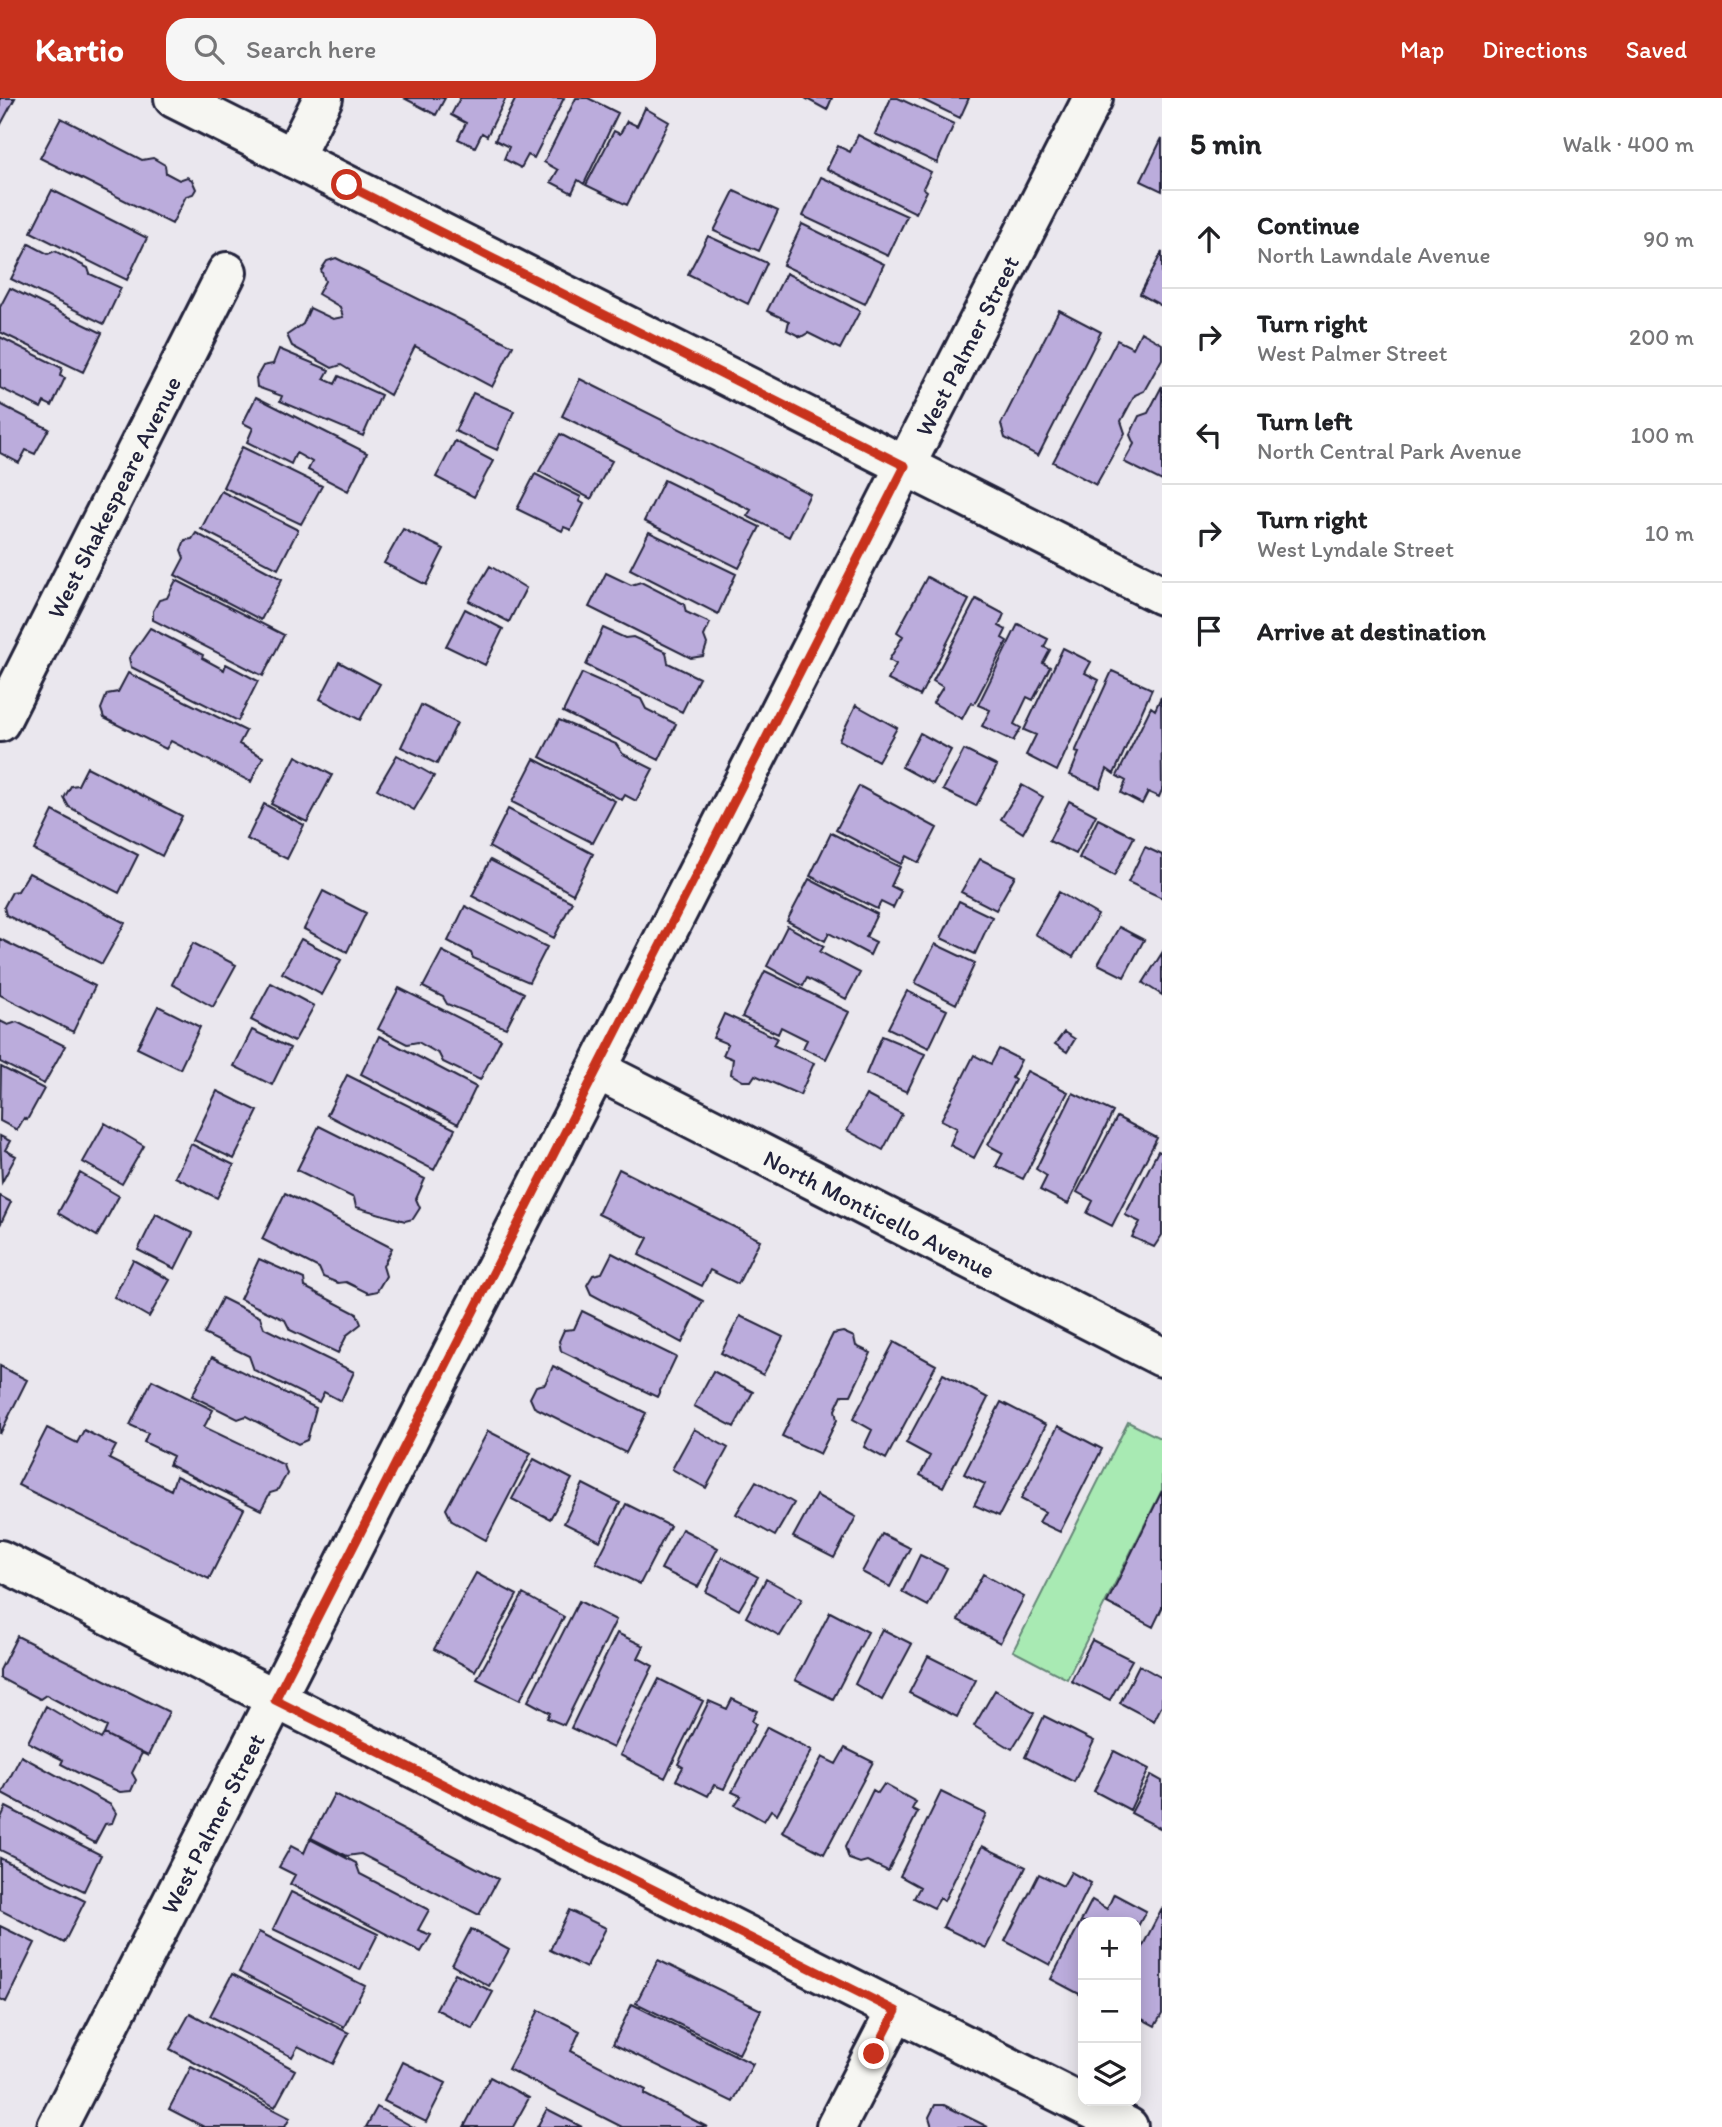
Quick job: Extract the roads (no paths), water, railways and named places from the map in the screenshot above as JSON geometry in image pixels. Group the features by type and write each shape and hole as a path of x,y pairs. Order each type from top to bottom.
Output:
{"street":[{"path":"174,98 1162,596"},
{"path":"293,158 323,98"},
{"name":"West Palmer Street","path":"57,2127 1093,98"},
{"name":"West Shakespeare Avenue","path":"0,722 227,272"},
{"name":"North Monticello Avenue","path":"597,1070 1162,1357"},
{"path":"0,1560 1128,2127"},
{"path":"836,2127 896,2011"}]}
